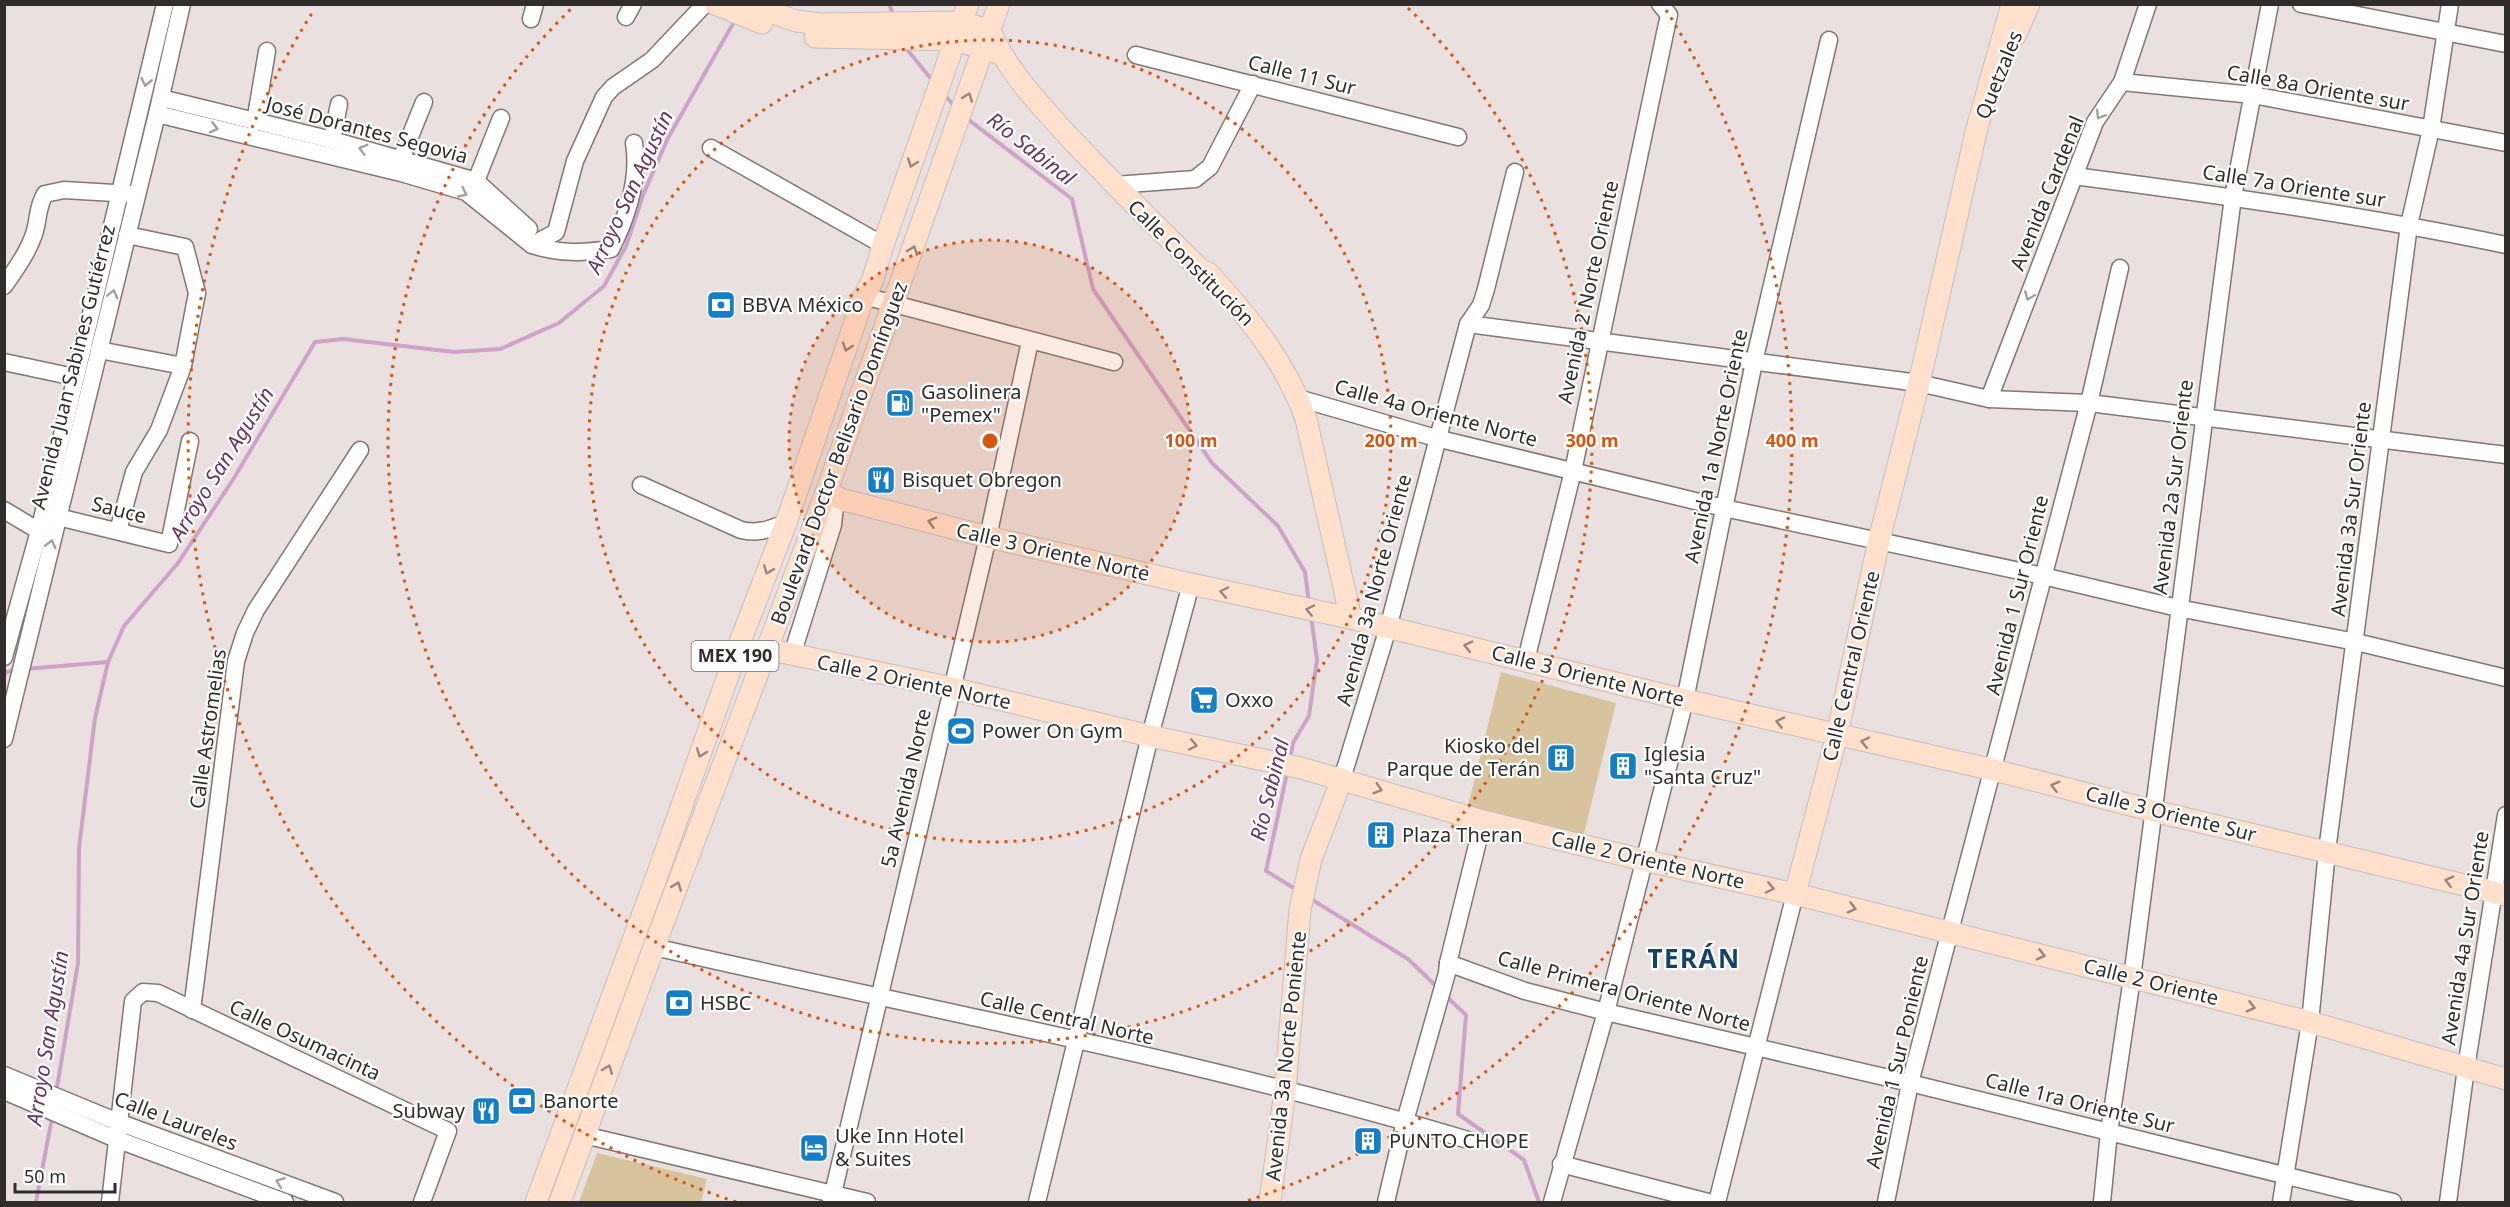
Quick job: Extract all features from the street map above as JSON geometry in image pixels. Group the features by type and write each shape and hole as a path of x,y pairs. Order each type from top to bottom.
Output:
{"main road":[{"path":"919,28 945,4"},
{"name":"Boulevard Doctor Belisario Domínguez","path":"560,1203 826,493 957,127 988,50 999,4"},
{"name":"Quetzales","path":"1977,128 2012,4"},
{"name":"Quetzales","path":"1977,128 2029,4"},
{"path":"715,6 752,11 813,37 919,28 958,31 988,50"},
{"name":"Boulevard Doctor Belisario Domínguez","path":"536,1203 740,642 786,523 958,31"},
{"name":"Calle Constitución","path":"988,50 1115,185 1200,269 1208,273 1246,315 1275,354 1298,398 1306,419 1343,613"},
{"name":"Calle Central Oriente","path":"1795,894 1837,735 1879,540 1977,128"},
{"path":"786,523 826,493 813,445"},
{"name":"Calle 3 Oriente Norte","path":"826,493 844,500 988,537 1281,604 1343,613 1388,628 1837,735"},
{"name":"Calle 2 Oriente Norte","path":"767,649 952,688 1150,736 1301,768 1483,821 1795,894"},
{"name":"Calle 3 Oriente Sur","path":"1837,735 1994,770 2500,894"},
{"name":"Avenida 3a Norte Poniente","path":"1270,1203 1285,1090 1300,910 1311,859 1342,779"},
{"name":"Calle 2 Oriente","path":"1795,894 2310,1022 2505,1079"}],"street":[{"path":"4,657 33,586 39,531 74,377 88,324 129,194 165,41 165,4"},
{"name":"Avenida Juan Sabines Gutiérrez","path":"4,739 23,662 33,586 58,517 99,350 127,235 129,194 159,106 165,41 182,4"},
{"name":"Avenida 2 Norte Oriente","path":"1526,660 1573,471 1598,342 1669,15 1660,4"},
{"name":"Avenida Cardenal","path":"1989,399 2096,122 2122,82 2148,4"},
{"name":"Avenida 2a Sur Oriente","path":"2102,1203 2109,1132 2132,978 2178,608 2233,197 2270,4"},
{"path":"2301,4 2505,44"},
{"name":"Avenida 3a Sur Oriente","path":"2281,1203 2310,1022 2327,851 2409,225 2431,129 2450,4"},
{"path":"539,245 556,232 575,161 604,97 613,87 652,60 715,6"},
{"name":"Avenida 1a Norte Oriente","path":"1552,1203 1606,1012 1685,700 1754,362 1828,40"},
{"path":"255,122 267,51"},
{"name":"Calle 11 Sur","path":"1136,55 1458,137"},
{"name":"Calle 8a Oriente sur","path":"2122,82 2253,95 2505,143"},
{"path":"1115,185 1195,179 1210,167 1253,84"},
{"path":"400,159 424,102"},
{"path":"332,140 339,104"},
{"name":"José Dorantes Segovia","path":"159,106 255,122 295,140 332,140 400,159 466,192 539,245"},
{"name":"José Dorantes Segovia","path":"159,106 437,177 476,181 539,245"},
{"path":"476,181 501,118"},
{"path":"539,245 580,254 611,249 626,220 637,160 634,143"},
{"path":"711,148 883,245"},
{"name":"Avenida 3a Norte Oriente","path":"1342,779 1388,628 1436,438 1468,324 1486,290 1515,172"},
{"name":"Calle 7a Oriente sur","path":"2074,176 2233,197 2409,225 2505,245"},
{"path":"4,286 29,244 35,230 38,206 45,194 64,190 129,194"},
{"path":"118,531 134,472 159,430 183,366 197,293 185,247 127,235"},
{"name":"Avenida 1 Sur Oriente","path":"1950,932 2089,402 2120,268"},
{"path":"864,296 1114,362"},
{"path":"88,324 104,328"},
{"path":"1468,324 1918,383 1989,399 2089,402 2505,455"},
{"name":"5a Avenida Norte","path":"832,1199 988,537 1030,341"},
{"path":"99,350 183,366"},
{"path":"5,365 74,377"},
{"name":"Calle 4a Oriente Norte","path":"1298,398 1436,438 1724,508 2043,576 2178,608 2356,642 2505,678"},
{"name":"Sauce","path":"58,517 169,544 190,441"},
{"name":"Calle Astromelias","path":"192,1010 237,661 245,633 256,610 360,450"},
{"path":"641,484 741,530 762,532 786,523"},
{"path":"792,655 833,525 835,506 826,493"},
{"path":"4,510 39,531"},
{"path":"1037,1203 1150,736 1191,584"},
{"name":"Avenida 4a Sur Oriente","path":"2448,1203 2466,1068 2500,894 2505,815"},
{"path":"1386,1203 1483,821"},
{"name":"Calle Central Oriente","path":"1717,1203 1795,894"},
{"name":"Avenida 1 Sur Poniente","path":"1886,1203 1910,1083 1950,932"},
{"name":"Calle Central Norte","path":"654,947 1076,1040 1285,1090 1468,1140"},
{"name":"Calle Primera Oriente Norte","path":"1447,968 1606,1012 1756,1048"},
{"name":"Calle Osumacinta","path":"118,1122 133,1001 143,992 158,993 448,1131 422,1203"},
{"name":"Calle 1ra Oriente Sur","path":"1756,1048 1910,1083 2393,1203"},
{"name":"Calle Laureles","path":"4,1075 36,1095 74,1112 116,1139 285,1203"},
{"path":"4,1091 36,1095"},
{"name":"Calle Laureles","path":"74,1112 118,1122 335,1203"},
{"path":"110,1203 118,1122"},
{"path":"584,1134 832,1199 867,1203"},
{"path":"1562,1164 1708,1203"}],"shaded area":[{"path":"1501,672 1616,703 1583,838 1468,806"},
{"path":"597,1153 707,1179 701,1202 579,1202"}],"waterway":[{"name":"Río Sabinal","path":"889,4 894,17"},
{"name":"Arroyo San Agustín","path":"56,1093 78,963 79,848 95,718 108,662 124,626 178,563 234,478 315,342 343,339 454,352 500,349 559,323 604,286 626,246 643,195 668,138 735,20"},
{"name":"Río Sabinal","path":"905,47 932,80"},
{"name":"Río Sabinal","path":"943,93 956,108"},
{"name":"Río Sabinal","path":"965,117 1072,199 1093,289 1212,463 1278,526 1305,572 1309,603"},
{"name":"Río Sabinal","path":"1290,759 1293,743 1309,716 1317,660 1311,616"},
{"path":"25,669 108,662"},
{"path":"4,673 15,670"},
{"name":"Río Sabinal","path":"1287,773 1266,871 1297,890"},
{"name":"Río Sabinal","path":"1311,899 1408,959 1439,989"},
{"name":"Río Sabinal","path":"1446,996 1466,1015 1458,1114 1524,1160 1539,1202"},
{"name":"Arroyo San Agustín","path":"36,1202 52,1118"}],"place":[{"name":"BBVA México","path":"721,305"},
{"name":"Gasolinera \"Pemex\"","path":"900,403"},
{"name":"Bisquet Obregon","path":"881,480"},
{"name":"Oxxo","path":"1204,700"},
{"name":"Power On Gym","path":"961,731"},
{"name":"Kiosko del Parque de Terán","path":"1561,758"},
{"name":"Iglesia \"Santa Cruz\"","path":"1623,766"},
{"name":"Plaza Theran","path":"1381,835"},
{"name":"HSBC","path":"679,1003"},
{"name":"Banorte","path":"522,1101"},
{"name":"Subway","path":"486,1111"},
{"name":"PUNTO CHOPE","path":"1368,1141"},
{"name":"Uke Inn Hotel & Suites","path":"814,1148"}],"district":[{"name":"TERÁN","path":"1694,959"}]}
